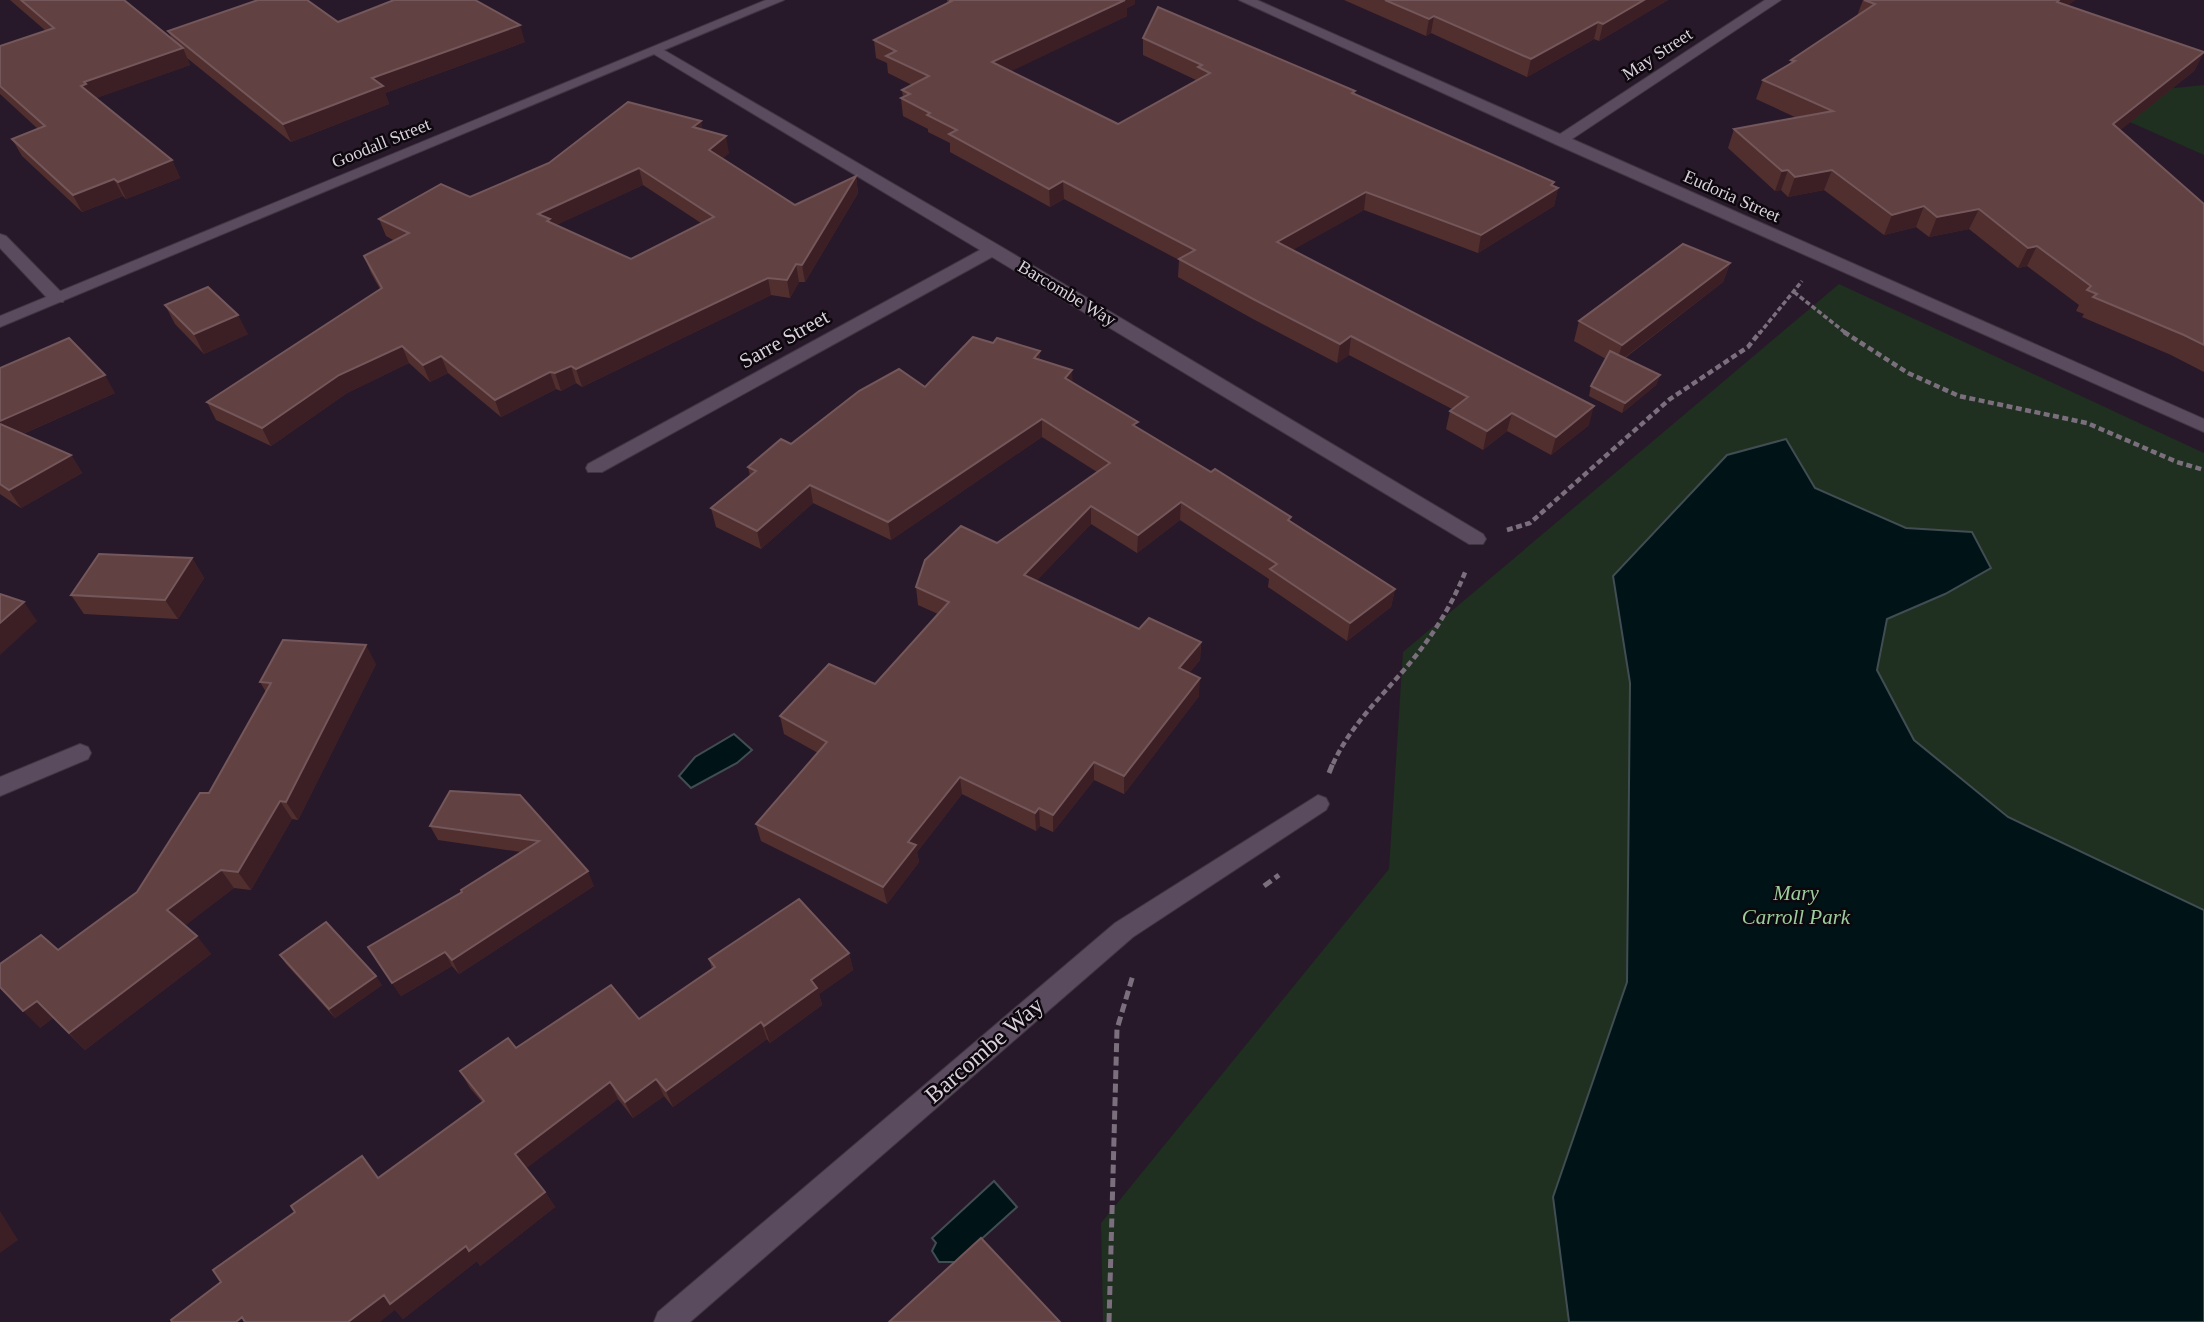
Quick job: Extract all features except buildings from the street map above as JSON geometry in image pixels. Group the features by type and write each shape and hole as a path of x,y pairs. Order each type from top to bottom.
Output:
{"street":[{"name":"Goodall Street","path":"0,322 777,0"},
{"name":"Eudoria Street","path":"1246,0 2204,426"},
{"name":"May Street","path":"1560,141 1774,0"},
{"name":"Barcombe Way","path":"657,50 1476,539"},
{"path":"0,239 57,298"},
{"name":"Sarre Street","path":"595,468 994,249"},
{"path":"0,788 80,753"},
{"name":"Barcombe Way","path":"668,1322 1124,930 1318,804"}],"path":[{"path":"1318,804 1338,750 1436,631 1462,581 1476,539 1530,523 1670,399 1748,347 1811,271"},
{"path":"1794,292 1850,338 1917,380 1984,404 2068,418 2101,428 2179,464 2204,470"},
{"path":"1109,1322 1118,1029 1132,976"}],"green space":[{"path":"2204,85 2204,155 2076,98"},
{"name":"Mary Carroll Park","path":"1839,284 2204,453 2204,1322 1103,1322 1101,1223 1389,869 1403,652"}],"shaded area":[{"path":"1786,439 1815,488 1906,528 1972,532 1991,568 1945,594 1887,619 1877,670 1914,740 2008,817 2204,910 2204,1322 1569,1322 1553,1197 1627,982 1630,683 1613,576 1727,455"},
{"path":"734,734 752,750 737,763 691,788 679,776 695,757"},
{"path":"994,1181 1017,1207 956,1262 939,1262 932,1251 936,1243 932,1238"}]}
